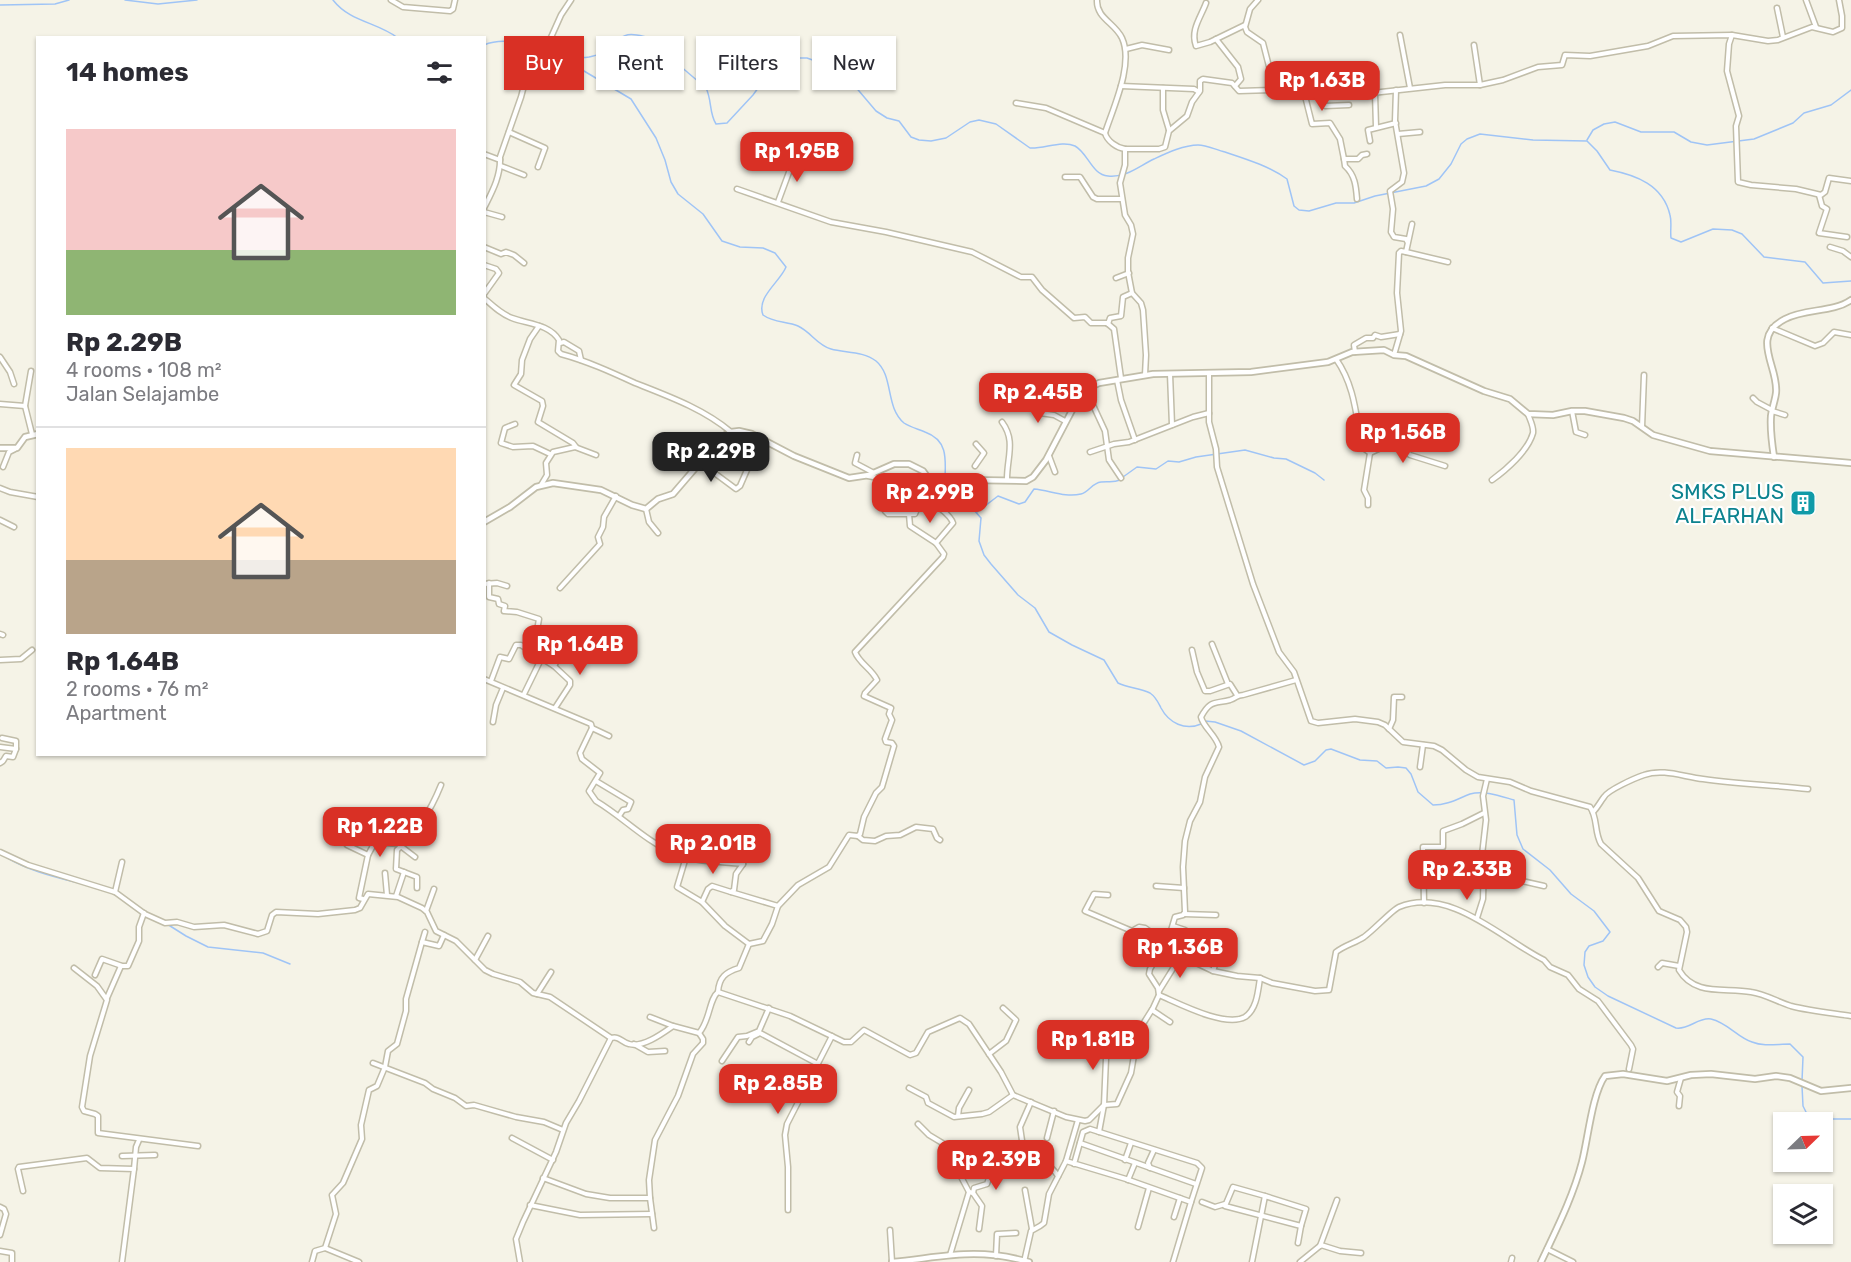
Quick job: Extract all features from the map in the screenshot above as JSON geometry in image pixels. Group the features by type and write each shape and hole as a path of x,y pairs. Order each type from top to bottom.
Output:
{"street":[{"path":"391,0 403,7 450,11 453,9 455,0"},
{"path":"486,206 496,184 501,166 500,160 528,67 544,53 561,15 571,0"},
{"path":"1097,0 1099,12 1120,34 1126,49 1121,86 1105,133"},
{"path":"1258,0 1250,9 1245,25 1247,32 1263,43 1275,90"},
{"path":"1806,0 1816,27"},
{"path":"1305,96 1341,89 1354,94 1451,85 1480,85 1503,80 1538,67 1562,65 1565,55 1590,56 1648,46 1673,36 1732,35 1768,41 1816,27 1833,32 1841,30 1843,24 1839,0"},
{"path":"1206,3 1197,19 1195,44 1200,46 1245,25"},
{"path":"1777,8 1783,38"},
{"path":"1843,24 1851,20"},
{"path":"1400,35 1410,88"},
{"path":"1732,35 1727,71 1739,116 1736,124 1737,180 1751,185 1793,188 1820,195"},
{"path":"1216,39 1240,71 1241,79 1235,86"},
{"path":"1126,49 1142,45 1169,50"},
{"path":"1474,45 1480,85"},
{"path":"1169,130 1174,124 1186,118 1199,92 1200,81 1203,79 1230,82 1239,91 1298,89 1305,96 1312,124 1330,123 1340,139 1345,166 1353,174 1357,199"},
{"path":"1121,86 1194,89 1199,92"},
{"path":"1016,103 1046,108 1105,133 1118,147 1125,149 1163,148 1167,144 1169,130 1163,110 1163,88"},
{"path":"1396,90 1396,123 1404,173 1402,182 1390,191 1393,209 1391,232 1394,237 1406,239 1407,242"},
{"path":"1321,93 1325,106 1349,105"},
{"path":"1375,93 1376,128"},
{"path":"1370,141 1368,131 1396,123"},
{"path":"509,132 544,148 538,167"},
{"path":"1398,134 1420,132"},
{"path":"1125,149 1120,183 1122,199 1133,234 1128,258 1132,293 1141,303 1143,310 1145,375"},
{"path":"1344,159 1358,159 1367,153"},
{"path":"486,155 500,160"},
{"path":"778,202 795,156"},
{"path":"501,166 524,176"},
{"path":"1065,177 1080,177 1093,197 1097,199 1122,199"},
{"path":"1820,195 1824,193 1829,178 1851,182"},
{"path":"737,189 831,222 972,252 1021,278 1032,277 1042,290 1075,318 1085,317 1091,323 1105,322 1115,332 1121,400 1135,440"},
{"path":"1820,195 1822,206 1827,209 1820,233 1847,237"},
{"path":"486,211 502,217"},
{"path":"1406,252 1412,224"},
{"path":"1830,247 1851,256"},
{"path":"486,248 501,254 506,252 514,255 524,263"},
{"path":"1394,355 1401,334 1397,293 1400,252 1448,262"},
{"path":"486,266 499,272 486,293"},
{"path":"1116,278 1129,273"},
{"path":"1108,324 1110,318 1122,314 1124,296 1132,293"},
{"path":"486,298 510,318 552,331 560,343 559,352 676,400 708,416 731,432"},
{"path":"1774,458 1771,425 1776,393 1767,345 1772,328 1790,317 1841,306 1851,300"},
{"path":"539,326 530,340 514,386 542,401 543,406 538,422 576,447 596,455"},
{"path":"1772,328 1815,346 1823,343 1834,332 1851,335"},
{"path":"1355,352 1354,345 1366,338 1373,338 1375,334 1381,337 1401,334"},
{"path":"560,343 564,342 579,351 581,360"},
{"path":"867,476 892,464 909,464 925,474 940,494 945,495 970,480 1024,481 1030,479 1049,456 1077,400 1086,390 1100,382 1145,375 1251,372 1328,362 1355,352 1384,350 1394,355 1406,356 1484,391 1510,399 1528,414 1532,426 1531,436 1516,459 1492,480"},
{"path":"0,357 10,372 14,384"},
{"path":"1336,359 1346,376 1356,405 1362,447 1370,453"},
{"path":"3,467 9,453 19,447 24,438 35,434 25,406 31,371"},
{"path":"1209,373 1209,414 1216,467 1253,584 1279,652 1292,669 1308,716 1313,722 1361,718 1382,723 1403,742 1438,747 1470,773 1487,779 1510,782 1531,791 1590,807 1598,840 1638,878 1659,911 1680,920 1686,927 1687,932 1679,966 1684,978 1699,987 1712,990 1751,992 1792,1006 1851,1016"},
{"path":"1170,374 1172,425"},
{"path":"1642,428 1644,375"},
{"path":"1086,390 1105,431 1109,460 1121,478"},
{"path":"1753,398 1785,415"},
{"path":"1037,402 1040,413 1054,415 1065,421"},
{"path":"0,404 25,406"},
{"path":"1528,414 1553,416 1572,411 1585,411 1624,418 1653,435 1710,451 1851,463"},
{"path":"1572,411 1576,432 1584,435"},
{"path":"1090,452 1135,440 1197,416 1209,414"},
{"path":"1002,422 1010,434 1011,442 1007,479"},
{"path":"514,424 505,428 501,443 513,447 532,446 550,454"},
{"path":"646,509 658,499 675,493 722,437 731,432 747,432 794,456 846,477 867,476 894,481 922,495 953,521 936,543"},
{"path":"1370,453 1410,434 1408,453 1410,455 1445,466"},
{"path":"975,466 984,453 976,444"},
{"path":"486,521 541,485 547,475 545,465 550,454 557,450 576,447"},
{"path":"0,448 15,449"},
{"path":"1368,505 1368,498 1364,490 1370,453"},
{"path":"857,455 855,463 874,473"},
{"path":"1049,456 1055,472"},
{"path":"701,463 736,489 740,486 750,463"},
{"path":"894,481 886,496 888,503 885,511 890,514 916,513 922,495"},
{"path":"541,485 559,483 601,490 646,509"},
{"path":"0,488 36,497"},
{"path":"560,588 600,544 598,537 603,527 604,517 616,496"},
{"path":"646,509 648,522 658,533"},
{"path":"858,836 864,817 876,793 882,787 894,746 885,740 892,720 889,714 891,708 864,696 877,680 855,652 944,556 936,543 910,526 909,514"},
{"path":"0,520 14,527"},
{"path":"507,586 487,584 489,597 498,599 499,604 505,606 504,611 517,612 539,620 533,654"},
{"path":"524,694 546,649 548,632"},
{"path":"554,666 572,632"},
{"path":"1212,644 1228,684 1232,685 1237,695"},
{"path":"491,681 500,657 509,659 516,645 521,645 554,666 570,683 555,708"},
{"path":"0,660 21,659 32,650"},
{"path":"1192,650 1197,672 1205,691 1228,684"},
{"path":"486,680 589,723 592,729 609,736"},
{"path":"1184,914 1183,867 1187,832 1191,818 1200,802 1207,772 1219,749 1217,741 1202,722 1201,717 1210,704 1219,700 1231,699 1237,695 1296,680"},
{"path":"493,722 496,705 503,688"},
{"path":"1389,730 1393,720 1394,697 1402,697"},
{"path":"592,729 580,753 582,759 600,773 590,788 596,801 675,854 703,861 743,864 736,874 735,889 731,892"},
{"path":"0,763 6,756 13,757 16,749 16,741 2,738"},
{"path":"1420,767 1423,745"},
{"path":"0,747 16,749"},
{"path":"1593,812 1604,797 1645,774 1671,773 1702,779 1808,789"},
{"path":"1477,918 1483,899 1483,829 1486,820 1483,796 1487,779"},
{"path":"596,781 631,803 628,809 623,810 619,816"},
{"path":"417,888 417,877 397,870 397,850 421,826 427,812 434,804 441,785"},
{"path":"1424,903 1423,847 1443,847 1443,831 1484,813"},
{"path":"357,822 347,845 368,855"},
{"path":"686,857 677,887 702,902 725,926 749,944 762,941 772,924 778,906 796,886 829,867 849,835 875,841 886,836 900,835 912,828 929,828 933,829 936,838 940,840"},
{"path":"0,852 28,865 115,892 144,913 165,923 177,922 194,927 224,925 260,934 267,931 272,915 276,912 314,914 360,908 368,855 373,844 377,842 402,846 415,857"},
{"path":"115,892 122,862"},
{"path":"396,896 404,872"},
{"path":"385,873 387,895"},
{"path":"1483,879 1495,881 1500,876 1544,886"},
{"path":"702,902 708,889 712,886 778,906"},
{"path":"1156,886 1184,888"},
{"path":"426,910 434,889"},
{"path":"361,899 369,893 396,896 426,910 434,929 456,941 489,973 520,982 537,994 550,997 611,1038 618,1037 628,1044 634,1044 660,1036 673,1026"},
{"path":"1108,895 1094,894 1085,911 1132,931 1143,945 1157,955"},
{"path":"1132,931 1144,928 1200,966 1213,971 1260,978 1272,983 1316,991 1327,991 1335,954 1338,950 1359,941 1376,929 1396,909 1424,903 1465,912 1544,960 1550,967 1568,975 1580,989 1598,1001 1633,1048 1629,1069"},
{"path":"95,975 102,959 120,966 128,966 139,941 139,927 144,913"},
{"path":"1216,915 1176,916 1166,943 1149,972 1159,993 1204,1014 1234,1020 1244,1017 1253,1006 1260,978"},
{"path":"1173,926 1185,930"},
{"path":"325,1248 336,1214 332,1196 343,1183 361,1142 361,1125 369,1090 377,1086 388,1051 397,1044 406,1011 406,999 425,932"},
{"path":"422,942 439,946 444,935"},
{"path":"475,960 488,936"},
{"path":"1211,939 1210,955 1216,962 1213,971"},
{"path":"699,1033 708,1019 713,997 718,992 722,978 726,972 740,968 749,944"},
{"path":"718,992 769,1008 848,1043 864,1030 912,1055 916,1053 928,1032 960,1018 969,1024 1013,1095 1053,1112 1088,1121 1104,1105 1115,1105 1122,1096 1131,1073 1137,1035 1182,954"},
{"path":"1658,968 1662,963 1679,966"},
{"path":"120,966 106,999 90,1056 82,1109 98,1116 98,1133 198,1146"},
{"path":"74,968 98,986 106,999"},
{"path":"537,994 551,972"},
{"path":"722,1061 738,1037 747,1036 759,1030 769,1008"},
{"path":"1003,1008 1021,1023"},
{"path":"1152,1010 1170,1022"},
{"path":"650,1017 699,1033 703,1039 703,1043 693,1054 678,1096 655,1140 650,1171 650,1198 654,1228"},
{"path":"989,1054 1006,1041 1016,1020"},
{"path":"1099,1132 1104,1105 1107,1035 1116,1025"},
{"path":"1122,1030 1137,1035"},
{"path":"749,1042 752,1037 760,1033 818,1064"},
{"path":"788,1210 785,1135 787,1124 832,1036"},
{"path":"520,1262 516,1239 553,1160 563,1130 611,1038"},
{"path":"634,1044 637,1048 648,1052 666,1051"},
{"path":"1116,1053 1133,1054"},
{"path":"373,1063 425,1083 466,1106 544,1122 563,1130"},
{"path":"1541,1262 1575,1186 1599,1089 1605,1076 1615,1073 1662,1081 1691,1075 1711,1074 1755,1079 1776,1076 1790,1078 1821,1091 1851,1088"},
{"path":"1679,1106 1680,1096 1677,1092 1681,1078"},
{"path":"909,1088 925,1096 927,1103 951,1116 985,1114 1013,1095"},
{"path":"958,1116 959,1108 969,1090"},
{"path":"1030,1102 1020,1127 1024,1154 1026,1157 1047,1164 1058,1176"},
{"path":"1047,1138 1053,1112"},
{"path":"1032,1229 1041,1226 1044,1222 1048,1194 1066,1161 1078,1120"},
{"path":"918,1124 944,1144 971,1192 982,1206 979,1229"},
{"path":"1074,1164 1084,1131 1089,1129 1199,1164 1202,1168 1173,1262"},
{"path":"512,1137 553,1160"},
{"path":"122,1262 139,1140"},
{"path":"1080,1143 1196,1184"},
{"path":"1125,1160 1131,1143"},
{"path":"1150,1168 1148,1163 1154,1150"},
{"path":"122,1156 155,1155"},
{"path":"23,1191 18,1167 87,1158 100,1168 135,1170"},
{"path":"1066,1161 1191,1202"},
{"path":"1128,1180 1135,1163"},
{"path":"950,1255 974,1188 987,1184 994,1167 1022,1166"},
{"path":"543,1178 586,1194 610,1198 650,1198"},
{"path":"1202,1202 1215,1208 1225,1204 1234,1187 1306,1209 1298,1243"},
{"path":"1138,1227 1149,1188"},
{"path":"890,1230 892,1262 981,1253 1026,1262 1032,1229 1025,1190"},
{"path":"1252,1262 1265,1196"},
{"path":"1174,1217 1180,1198"},
{"path":"1300,1262 1320,1246 1337,1200"},
{"path":"1225,1204 1227,1208 1301,1226"},
{"path":"530,1205 580,1215 652,1214"},
{"path":"0,1207 6,1212 0,1235"},
{"path":"996,1256 997,1234 1016,1233"},
{"path":"1320,1246 1362,1253"},
{"path":"312,1262 315,1251 325,1248 359,1262"},
{"path":"1547,1249 1573,1262"},
{"path":"0,1251 12,1253 12,1262"}],"waterway":[{"path":"0,5 55,4 69,0"},
{"path":"125,0 158,4 197,0"},
{"path":"333,0 347,13 395,36"},
{"path":"486,45 510,42 564,55 589,57 612,49 626,35 646,37 706,88 716,124 727,123 753,95 777,62 791,58 807,58 832,67 848,78 876,111 887,118 899,121 911,137 919,140 931,141 946,138 970,122 979,120 996,124 1030,148 1059,144 1075,146 1098,172 1108,176 1127,173 1181,148 1193,145 1205,146 1249,160 1280,174 1287,179 1294,206 1299,210 1309,211 1336,203 1354,203 1375,196 1426,186 1439,179 1451,164 1461,144 1480,134 1533,140 1587,141 1610,170 1639,179 1655,189 1670,215 1671,238 1681,242 1713,229 1732,230 1742,234 1764,257 1805,262 1823,283 1851,281"},
{"path":"584,71 631,99 656,138 671,182 678,194 703,214 722,241 740,247 763,248 775,253 786,267 763,302 763,315 798,326 826,347 860,354 876,361 882,367 898,416 904,423 938,440 944,450 945,478 953,487"},
{"path":"1587,140 1593,130 1604,124 1615,122 1641,132 1674,132 1691,142 1707,145 1754,139 1793,123 1804,113 1831,105 1851,90"},
{"path":"1123,477 1137,467 1156,469 1168,461 1179,462 1196,457 1245,450 1286,459 1324,480"},
{"path":"977,512 998,496 1019,504 1025,502 1034,489 1075,495 1084,493 1098,483 1120,480"},
{"path":"956,490 981,518 979,541 984,555 1018,595 1035,608 1049,632 1104,660 1118,683 1150,693 1173,722 1189,727 1201,724"},
{"path":"1205,721 1241,731 1304,765 1315,761 1326,750 1331,749 1360,760 1377,761 1386,768 1406,768 1418,792 1433,805 1448,803 1475,793 1492,794 1514,800 1517,835 1523,849 1550,870 1571,894 1594,911 1610,932 1603,941 1589,946 1585,952 1584,965 1595,987 1608,996 1676,1028 1711,1019 1757,1044 1790,1044 1803,1057 1802,1081"},
{"path":"6,857 39,872 97,888"},
{"path":"167,924 208,947 263,953 290,964"},
{"path":"1802,1086 1803,1106 1808,1116 1817,1119 1851,1119"}],"place":[{"name":"SMKS PLUS ALFARHAN","path":"1803,503"}]}
